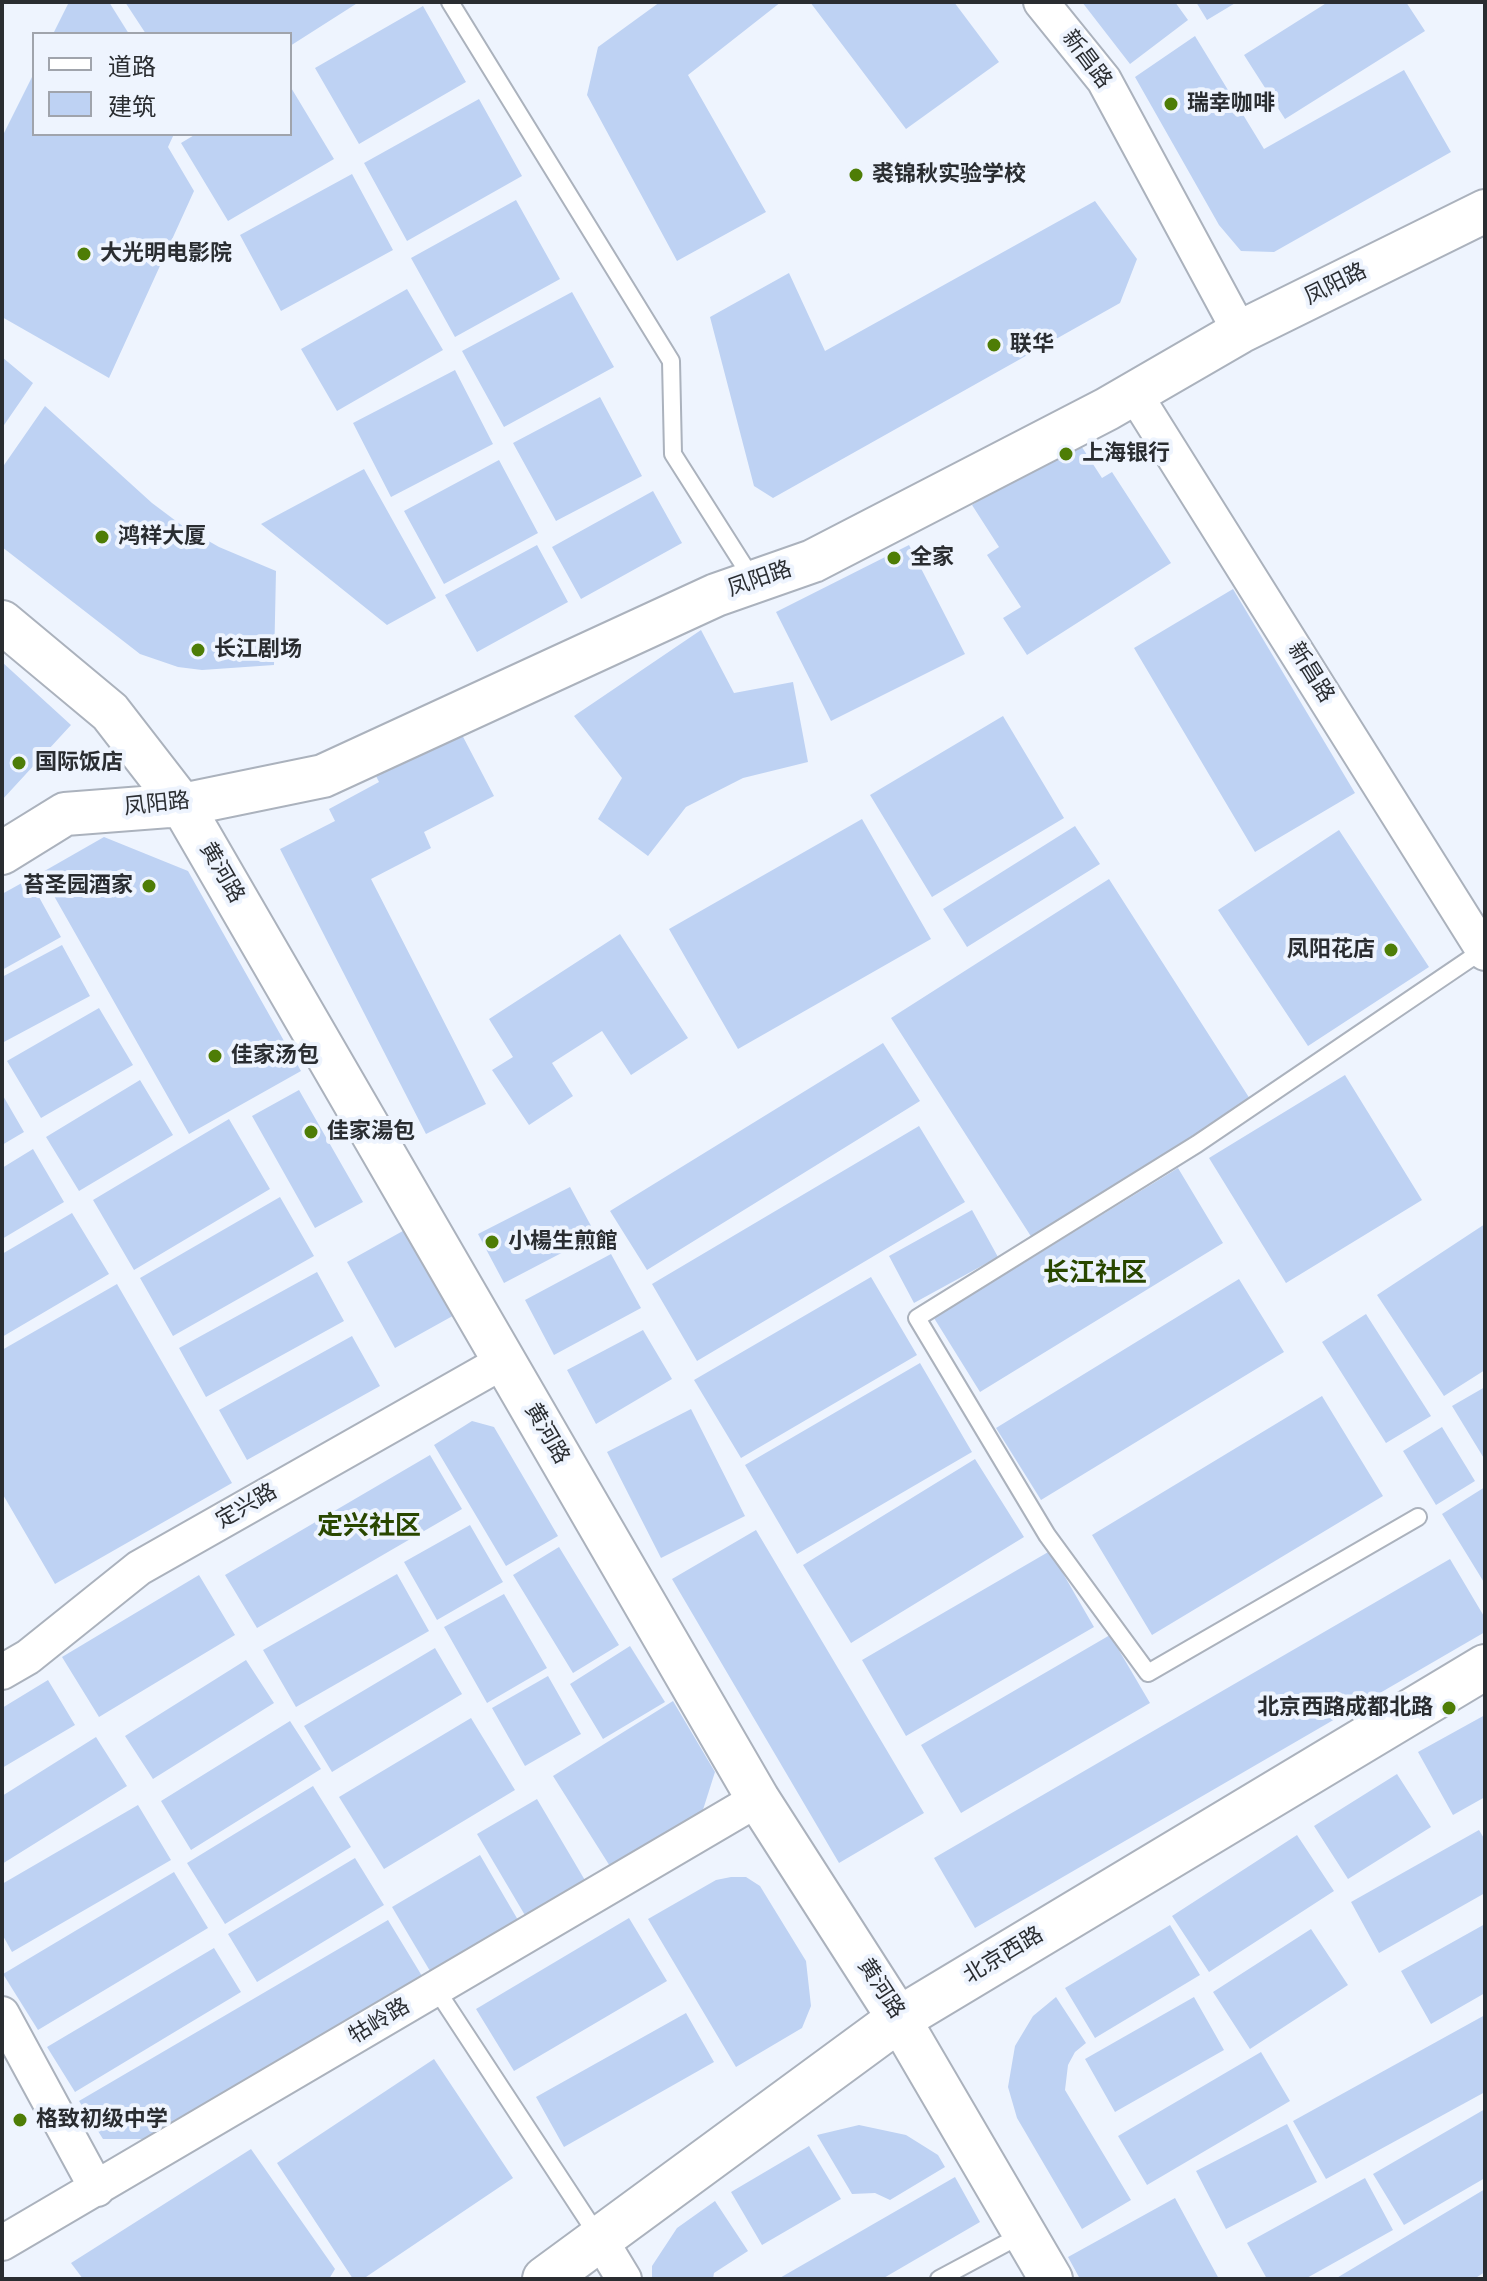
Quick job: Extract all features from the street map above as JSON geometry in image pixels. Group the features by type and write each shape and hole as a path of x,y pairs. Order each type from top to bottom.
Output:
{"main road":[{"name":"北京西路","path":"545,2279 601,2241 899,2019 1485,1667"}],"street":[{"name":"新昌路","path":"1041,2 1104,80 1240,332"},
{"name":"凤阳路","path":"2,853 65,814 182,805 323,776 716,595 813,561 1134,393 1240,332 1485,211"},
{"name":"新昌路","path":"1134,393 1473,938"},
{"name":"黄河路","path":"2,622 110,712 182,805 758,1799 899,2019 1051,2279"},
{"name":"定兴路","path":"2,1672 28,1657 139,1568 504,1361"},
{"name":"牯岭路","path":"2,2243 758,1799"},
{"path":"2,2014 97,2189"},
{"path":"601,2241 624,2279"}],"lane":[{"path":"450,2 671,361 673,454 754,581"},
{"path":"1418,1517 1148,1673 1047,1535 917,1318 1197,1144 1473,938"},
{"path":"436,1989 601,2241"},
{"path":"939,2279 1025,2234"}],"building":[{"path":"69,2 109,2 128,32 54,32"},
{"path":"125,2 359,2 292,45 292,32 145,32"},
{"path":"660,2 781,2 688,75 766,212 677,261 587,95 598,47"},
{"path":"810,2 954,2 999,62 906,129"},
{"path":"1082,2 1175,2 1188,20 1130,64"},
{"path":"1196,2 1237,2 1207,20"},
{"path":"1328,2 1406,2 1425,31 1285,119 1244,55"},
{"path":"423,6 466,82 359,144 315,68"},
{"path":"1195,36 1264,149 1404,70 1451,152 1274,252 1241,251 1219,225 1135,77"},
{"name":"大光明电影院","path":"32,77 32,136 173,136 168,147 194,191 109,378 2,317 2,137"},
{"path":"292,89 334,159 228,221 181,143 193,136 292,136"},
{"path":"479,99 522,176 407,241 364,163"},
{"path":"352,174 393,250 281,311 240,235"},
{"path":"516,200 560,279 455,337 411,258"},
{"path":"1095,201 1137,259 1120,303 773,498 754,486 710,317 789,273 825,351"},
{"path":"407,289 443,350 337,411 301,349"},
{"path":"572,292 614,367 504,427 462,351"},
{"path":"2,357 33,383 2,428"},
{"path":"455,370 493,444 391,497 353,423"},
{"path":"600,397 642,476 556,521 513,443"},
{"name":"鸿祥大厦","path":"45,406 152,503 184,527 219,547 276,571 274,665 202,670 178,667 140,654 2,547 2,468"},
{"path":"1076,438 1102,478 1112,472 1171,563 1027,655 1003,618 1021,607 987,555 999,547 972,505"},
{"path":"499,460 538,533 444,584 404,511"},
{"path":"364,469 436,598 387,625 261,524"},
{"path":"653,491 682,543 581,599 552,547"},
{"path":"537,545 568,602 477,652 445,595"},
{"path":"909,545 965,654 831,721 776,612"},
{"path":"1233,589 1355,793 1255,852 1134,648"},
{"path":"701,630 734,693 793,682 808,762 743,778 686,807 648,856 598,819 622,778 574,716"},
{"name":"国际饭店","path":"2,662 71,725 2,800"},
{"path":"1003,716 1064,818 932,897 870,795"},
{"path":"460,731 494,796 424,832 431,848 371,879 486,1104 426,1134 280,849 335,821 329,809 379,782 375,774"},
{"path":"862,819 931,939 738,1049 669,929"},
{"path":"1075,826 1100,864 967,947 943,909"},
{"path":"1339,830 1429,967 1308,1046 1218,910"},
{"path":"104,837 188,871 301,1071 189,1134 41,873"},
{"path":"29,879 61,937 2,970 2,894"},
{"path":"1109,879 1250,1099 1032,1238 891,1018"},
{"path":"620,934 688,1038 631,1075 602,1031 552,1063 573,1096 529,1125 492,1070 513,1057 489,1019"},
{"path":"62,945 90,996 2,1043 2,977"},
{"path":"99,1008 133,1065 41,1118 7,1061"},
{"path":"883,1043 920,1101 647,1270 610,1211"},
{"path":"1345,1075 1422,1200 1286,1283 1209,1158"},
{"path":"140,1080 173,1135 79,1191 46,1137"},
{"path":"299,1090 363,1202 315,1228 252,1116"},
{"path":"2,1094 24,1132 2,1145"},
{"path":"229,1119 270,1189 134,1270 93,1200"},
{"path":"919,1126 965,1202 697,1361 652,1284"},
{"path":"33,1149 64,1202 2,1239 2,1168"},
{"path":"1178,1168 1223,1243 980,1392 934,1318"},
{"path":"570,1187 596,1235 504,1283 478,1234"},
{"path":"280,1197 314,1256 173,1336 140,1278"},
{"path":"972,1210 998,1257 914,1303 889,1256"},
{"path":"72,1213 109,1274 2,1337 2,1254"},
{"path":"1485,1224 1485,1370 1444,1396 1377,1295"},
{"path":"410,1227 458,1313 395,1348 347,1262"},
{"path":"611,1254 641,1308 554,1355 525,1300"},
{"path":"317,1272 344,1321 206,1397 179,1348"},
{"path":"871,1277 917,1355 741,1458 694,1380"},
{"path":"1239,1279 1284,1352 1041,1500 996,1428"},
{"path":"117,1284 232,1483 55,1584 2,1493 2,1350"},
{"path":"1366,1314 1431,1416 1386,1443 1322,1342"},
{"path":"643,1330 672,1379 596,1424 567,1370"},
{"path":"352,1336 380,1386 247,1460 219,1410"},
{"path":"920,1363 972,1452 797,1554 745,1465"},
{"path":"1485,1387 1485,1460 1452,1406"},
{"path":"1322,1396 1383,1496 1152,1635 1092,1535"},
{"path":"691,1409 745,1516 661,1558 607,1452"},
{"path":"472,1421 494,1427 558,1536 506,1566 434,1445"},
{"path":"1442,1427 1475,1481 1436,1505 1403,1451"},
{"path":"430,1455 462,1509 257,1628 225,1575"},
{"path":"975,1459 1024,1537 851,1643 803,1565"},
{"path":"1485,1487 1485,1584 1442,1514"},
{"path":"470,1525 503,1582 437,1620 404,1562"},
{"path":"756,1530 924,1813 839,1863 672,1579"},
{"path":"559,1547 619,1645 573,1673 513,1575"},
{"path":"1050,1551 1094,1627 906,1736 862,1660"},
{"path":"1450,1559 1485,1618 1485,1632 975,1928 934,1858"},
{"path":"397,1574 429,1631 296,1707 263,1650"},
{"path":"199,1575 235,1635 99,1717 62,1657"},
{"path":"504,1594 547,1668 487,1703 444,1627"},
{"path":"1110,1635 1150,1703 961,1813 921,1745"},
{"path":"630,1646 665,1702 603,1739 570,1684"},
{"path":"435,1648 462,1694 332,1772 304,1726"},
{"path":"246,1660 274,1703 153,1779 125,1736"},
{"path":"548,1676 581,1734 525,1766 492,1708"},
{"path":"48,1680 75,1725 2,1768 2,1708"},
{"path":"673,1701 715,1772 701,1816 613,1871 553,1776"},
{"path":"1485,1715 1485,1797 1453,1815 1418,1752"},
{"path":"471,1718 515,1790 384,1869 339,1797"},
{"path":"290,1721 321,1769 191,1850 161,1801"},
{"path":"96,1737 127,1786 2,1864 2,1796"},
{"path":"1397,1774 1431,1827 1348,1879 1314,1826"},
{"path":"313,1786 351,1847 225,1924 187,1863"},
{"path":"537,1799 586,1882 526,1917 477,1834"},
{"path":"138,1805 171,1860 12,1952 2,1934 2,1884"},
{"path":"1479,1830 1485,1840 1485,1893 1379,1953 1351,1902"},
{"path":"1297,1835 1334,1891 1209,1972 1172,1916"},
{"path":"480,1855 518,1920 430,1971 392,1907"},
{"path":"355,1858 384,1905 257,1982 228,1934"},
{"path":"174,1872 208,1928 38,2030 3,1974"},
{"path":"746,1877 760,1886 806,1961 811,2006 802,2028 736,2067 648,1919 716,1880"},
{"path":"629,1918 667,1981 514,2071 476,2009"},
{"path":"388,1920 422,1976 143,2139 103,2139 79,2101"},
{"path":"1485,1924 1485,1993 1431,2024 1401,1971"},
{"path":"1170,1925 1200,1975 1095,2038 1065,1988"},
{"path":"1311,1929 1348,1985 1250,2049 1213,1992"},
{"path":"214,1948 241,1992 75,2092 47,2047"},
{"path":"1056,1997 1086,2043 1075,2052 1068,2065 1065,2090 1131,2200 1082,2229 1017,2118 1008,2087 1015,2046 1033,2016"},
{"path":"1194,1997 1224,2050 1115,2112 1085,2059"},
{"path":"686,2013 714,2062 564,2147 536,2097"},
{"path":"1485,2015 1485,2092 1326,2179 1293,2121"},
{"path":"1261,2052 1290,2101 1147,2185 1118,2136"},
{"path":"434,2059 513,2178 363,2279 353,2279 277,2163"},
{"path":"1485,2109 1485,2178 1404,2225 1373,2174"},
{"path":"1287,2124 1317,2182 1226,2229 1196,2171"},
{"path":"859,2125 906,2135 938,2155 945,2167 890,2200 875,2193 852,2194 817,2135"},
{"path":"809,2146 841,2199 762,2245 731,2192"},
{"path":"251,2149 335,2269 329,2279 83,2279 71,2263"},
{"path":"955,2177 980,2222 882,2279 778,2279"},
{"path":"1365,2178 1393,2230 1305,2279 1267,2279 1247,2243"},
{"path":"1485,2189 1485,2272 1474,2279 1335,2279"},
{"path":"1175,2198 1219,2279 1080,2279 1068,2257"},
{"path":"715,2201 748,2251 714,2273 713,2279 652,2279 652,2266 677,2228"}],"place":[{"name":"瑞幸咖啡","path":"1171,104"},
{"name":"裘锦秋实验学校","path":"856,175"},
{"name":"大光明电影院","path":"84,254"},
{"name":"联华","path":"994,345"},
{"name":"上海银行","path":"1066,454"},
{"name":"鸿祥大厦","path":"102,537"},
{"name":"全家","path":"894,558"},
{"name":"长江剧场","path":"198,650"},
{"name":"国际饭店","path":"19,763"},
{"name":"苔圣园酒家","path":"149,886"},
{"name":"凤阳花店","path":"1391,950"},
{"name":"佳家汤包","path":"215,1056"},
{"name":"佳家湯包","path":"311,1132"},
{"name":"小楊生煎館","path":"492,1242"},
{"name":"北京西路成都北路","path":"1449,1708"},
{"name":"格致初级中学","path":"20,2120"}],"district":[{"name":"长江社区","path":"1095,1274"},
{"name":"定兴社区","path":"369,1527"}]}
